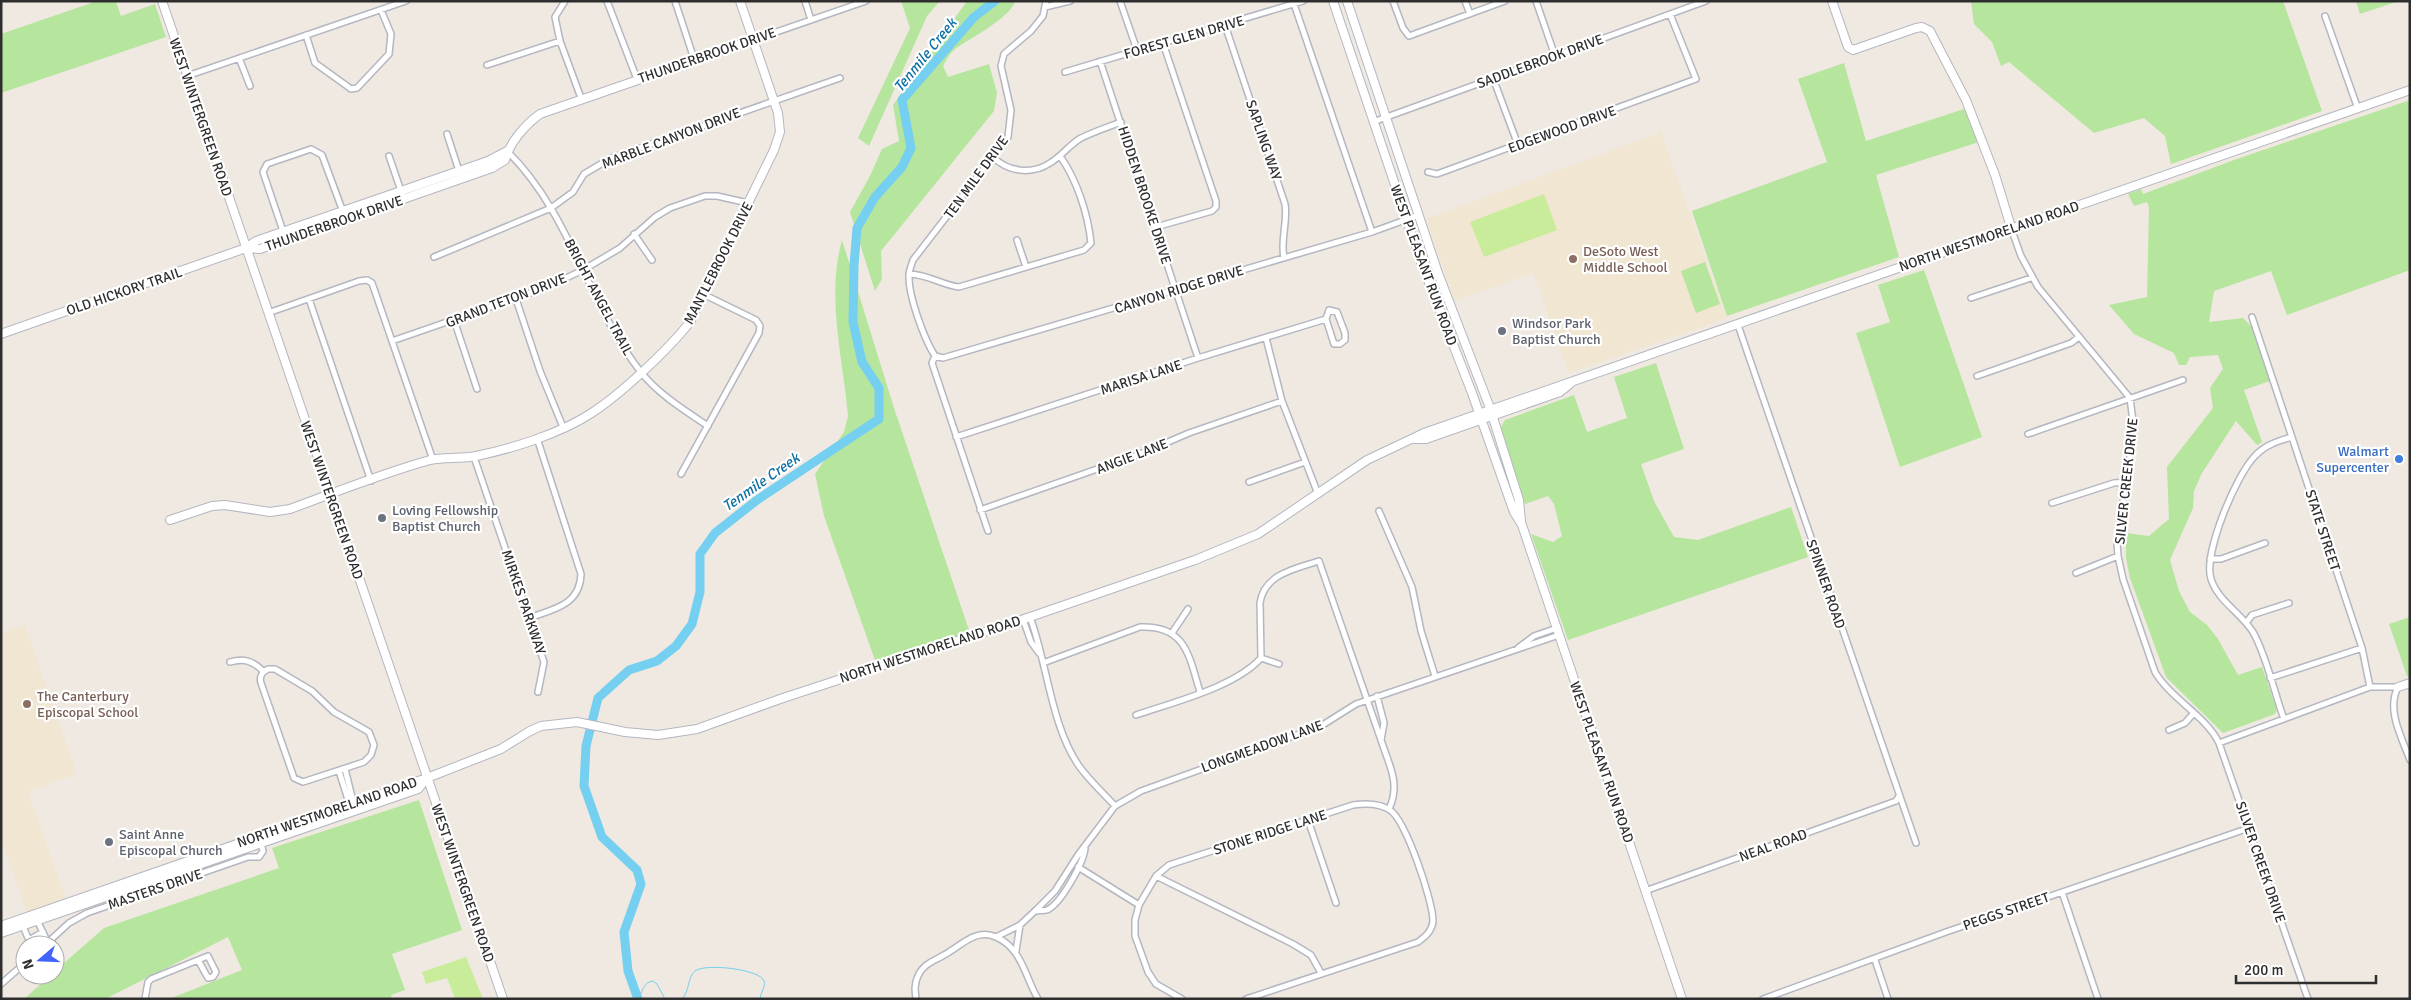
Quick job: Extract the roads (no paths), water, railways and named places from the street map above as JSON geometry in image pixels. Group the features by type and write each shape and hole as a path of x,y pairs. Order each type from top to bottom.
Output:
{"main road":[{"name":"WEST WINTERGREEN ROAD","path":"162,1 503,999"},
{"name":"MANTLEBROOK DRIVE","path":"170,520 212,506 225,504 270,512 290,509 433,460 474,457 537,438 589,415 640,372 679,336 690,322 705,295 774,150 780,132 778,113 740,1"},
{"name":"WEST PLEASANT RUN ROAD","path":"1333,1 1406,220 1481,416 1514,512 1522,525"},
{"name":"WEST PLEASANT RUN ROAD","path":"1347,1 1419,215 1491,412 1519,500 1522,525 1682,999"},
{"path":"1832,1 1848,47 1853,50 1916,28 1922,28 1930,32 1966,100 1995,175 2011,227"},
{"name":"THUNDERBROOK DRIVE","path":"246,248 256,241 343,212 461,179 492,168 505,160 507,151 527,125 540,114 580,98 753,40"},
{"name":"NORTH WESTMORELAND ROAD","path":"1,933 21,923 352,807 418,789 427,778 501,749 530,730 567,722 587,723 613,729 658,735 697,729 792,695 1027,618 1242,542 1318,494 1367,460 1414,439 1426,439 1559,384 1570,384 2011,227 2410,90"},
{"name":"THUNDERBROOK DRIVE","path":"246,248 260,249 346,220 507,151"},
{"name":"OLD HICKORY TRAIL","path":"1,334 246,248"},
{"path":"1451,340 1462,335"},
{"path":"2398,687 2410,683"},
{"name":"NORTH WESTMORELAND ROAD","path":"93,898 261,843 278,833"},
{"name":"NORTH WESTMORELAND ROAD","path":"1,926 21,923"}],"street":[{"path":"187,76 406,1"},
{"path":"565,1 555,17 560,41 580,98"},
{"path":"607,1 637,79"},
{"path":"675,1 694,60"},
{"path":"805,1 811,20"},
{"name":"THUNDERBROOK DRIVE","path":"753,40 866,1"},
{"path":"1046,4 1070,1"},
{"path":"1120,1 1136,50"},
{"name":"FOREST GLEN DRIVE","path":"1065,72 1303,1"},
{"path":"1393,1 1405,32 1413,35 1505,1"},
{"path":"1465,1 1470,14"},
{"path":"1536,1 1555,56"},
{"name":"SADDLEBROOK DRIVE","path":"1373,122 1706,1"},
{"name":"TEN MILE DRIVE","path":"909,274 914,260 1008,136 1011,119 1001,66 1004,54 1031,30 1043,16 1046,4"},
{"path":"1294,4 1372,232"},
{"path":"306,35 315,63 347,86 358,88 389,54 391,34 381,10"},
{"name":"EDGEWOOD DRIVE","path":"1428,172 1437,174 1696,79 1670,14"},
{"path":"2325,16 2358,109"},
{"name":"SAPLING WAY","path":"1225,25 1285,204 1287,216 1281,246 1284,258"},
{"path":"487,65 560,41"},
{"path":"1156,228 1212,211 1216,207 1216,201 1163,43"},
{"path":"239,58 250,86"},
{"name":"HIDDEN BROOKE DRIVE","path":"1100,61 1198,358"},
{"name":"MARBLE CANYON DRIVE","path":"434,257 551,208 573,192 584,174 611,158 840,78"},
{"path":"1493,78 1518,145"},
{"path":"993,158 1004,167 1021,171 1042,167 1060,156 1081,138 1121,122"},
{"path":"447,134 460,170 461,179"},
{"path":"286,240 263,172 267,164 290,155 311,149 322,155 346,220"},
{"name":"BRIGHT ANGEL TRAIL","path":"507,151 526,169 551,208 618,336 640,372 670,400 708,426"},
{"path":"389,156 402,195"},
{"path":"988,531 932,363 937,358 918,313 911,291 909,274 918,274 950,286 959,287 1084,250 1091,242 1087,217 1067,166 1060,156"},
{"name":"GRAND TETON DRIVE","path":"392,341 516,299 584,270 620,248 655,217 705,196 718,196 748,203"},
{"name":"CANYON RIDGE DRIVE","path":"937,358 1177,290 1372,232 1419,215"},
{"name":"SILVER CREEK DRIVE","path":"2011,227 2031,278 2130,398 2134,429 2117,543 2123,579 2155,672 2163,686 2213,732 2219,743 2308,999"},
{"path":"634,234 652,260"},
{"path":"1017,240 1026,267"},
{"path":"1971,298 2031,278"},
{"path":"268,313 359,282 367,280 372,283 433,460"},
{"path":"681,474 743,364 759,333 760,326 756,320 705,295"},
{"path":"309,299 371,480"},
{"path":"516,299 540,371 563,427"},
{"name":"MARISA LANE","path":"1329,310 1337,312 1345,333 1345,340 1340,344 1334,344 1326,320 1329,310"},
{"name":"STATE STREET","path":"2252,317 2362,648 2370,688"},
{"path":"454,320 477,389"},
{"name":"MARISA LANE","path":"956,437 1198,358 1326,320"},
{"name":"SPINNER ROAD","path":"1738,325 1916,843"},
{"path":"1977,376 2071,343 2080,337"},
{"path":"1266,338 1282,401 1318,494"},
{"path":"2028,434 2183,380"},
{"name":"ANGIE LANE","path":"980,510 1140,454 1189,433 1282,401"},
{"path":"2284,719 2258,641 2246,623 2214,588 2210,576 2210,559 2230,493 2248,464 2265,447 2292,437"},
{"path":"529,618 568,603 581,586 578,557 537,438"},
{"name":"MIRKES PARKWAY","path":"474,457 544,662 538,692"},
{"path":"1249,482 1305,462"},
{"path":"2052,503 2114,483 2126,482"},
{"path":"1379,511 1412,587 1421,631 1435,676"},
{"path":"2210,559 2221,559 2265,543"},
{"path":"2076,572 2118,556"},
{"path":"1136,715 1236,678 1251,669 1261,658 1260,603 1261,596 1269,582 1276,576 1319,561 1396,784 1389,809 1396,815 1407,836 1429,900 1433,922 1429,934 1418,942 1246,999"},
{"path":"2246,623 2252,615 2289,603"},
{"path":"1172,633 1188,609"},
{"path":"1027,618 1038,640 1039,653 1052,699 1070,750 1079,766 1115,806"},
{"path":"1043,663 1140,627 1156,626 1172,633 1181,641 1188,655 1200,692"},
{"name":"LONGMEADOW LANE","path":"996,937 1020,925 1035,911 1054,891 1115,806 1140,791 1322,726 1356,704 1377,696 1514,651 1534,636 1558,632"},
{"path":"2270,678 2362,648"},
{"path":"1261,658 1279,664"},
{"path":"230,662 247,661 255,663 263,671"},
{"path":"275,669 298,681 334,712 369,732 374,744 369,758 364,762 342,770 303,782 294,778 261,683 260,679 263,671 275,669"},
{"path":"2219,743 2370,688 2398,687 2394,695 2394,710 2410,760"},
{"path":"1377,696 1384,723 1381,740"},
{"path":"2169,730 2185,723 2193,714"},
{"path":"1375,725 1384,723"},
{"path":"342,770 352,807"},
{"name":"NEAL ROAD","path":"1645,891 1896,801 1899,796"},
{"name":"STONE RIDGE LANE","path":"1156,876 1169,865 1353,805 1370,803 1389,809"},
{"path":"1308,820 1336,903"},
{"name":"PEGGS STREET","path":"1763,999 2062,892 2249,828"},
{"name":"MASTERS DRIVE","path":"56,935 70,923 87,913 248,857 259,857 263,851 261,843"},
{"name":"LONGMEADOW LANE","path":"1035,911 1048,910 1054,905 1079,868 1084,857 1085,848"},
{"path":"1073,864 1139,905"},
{"path":"1182,999 1156,984 1148,972 1135,936 1135,920 1139,905 1156,876 1293,944 1311,955 1321,973"},
{"path":"2062,892 2098,999"},
{"path":"36,918 44,935"},
{"path":"21,923 26,935"},
{"path":"1016,951 1020,925"},
{"path":"39,935 43,932"},
{"path":"916,999 915,988 918,976 928,963 946,955 972,937 986,935 996,937 1016,951 1038,999"},
{"path":"145,999 148,982 151,979 198,960"},
{"path":"1875,960 1888,999"},
{"path":"1,984 15,972"}],"waterway":[{"name":"Tenmile Creek","path":"638,999 628,971 624,932 641,884 637,870 602,837 584,786 586,746 598,698 629,670 657,661 676,646 692,624 700,592 700,554 715,533 757,500 879,419 879,388 862,362 853,322 857,228 875,197 902,167 911,148 902,100 974,17 995,1"},
{"path":"682,999 695,971 720,967 743,970 760,977 764,981 764,988 760,999"},
{"path":"639,999 645,985 653,981 657,984 665,999"}],"place":[{"name":"DeSoto West Middle School","path":"1573,259"},
{"name":"Windsor Park Baptist Church","path":"1502,331"},
{"name":"Walmart Supercenter","path":"2399,459"},
{"name":"Loving Fellowship Baptist Church","path":"382,518"},
{"name":"The Canterbury Episcopal School","path":"27,704"},
{"name":"Saint Anne Episcopal Church","path":"109,842"}]}
